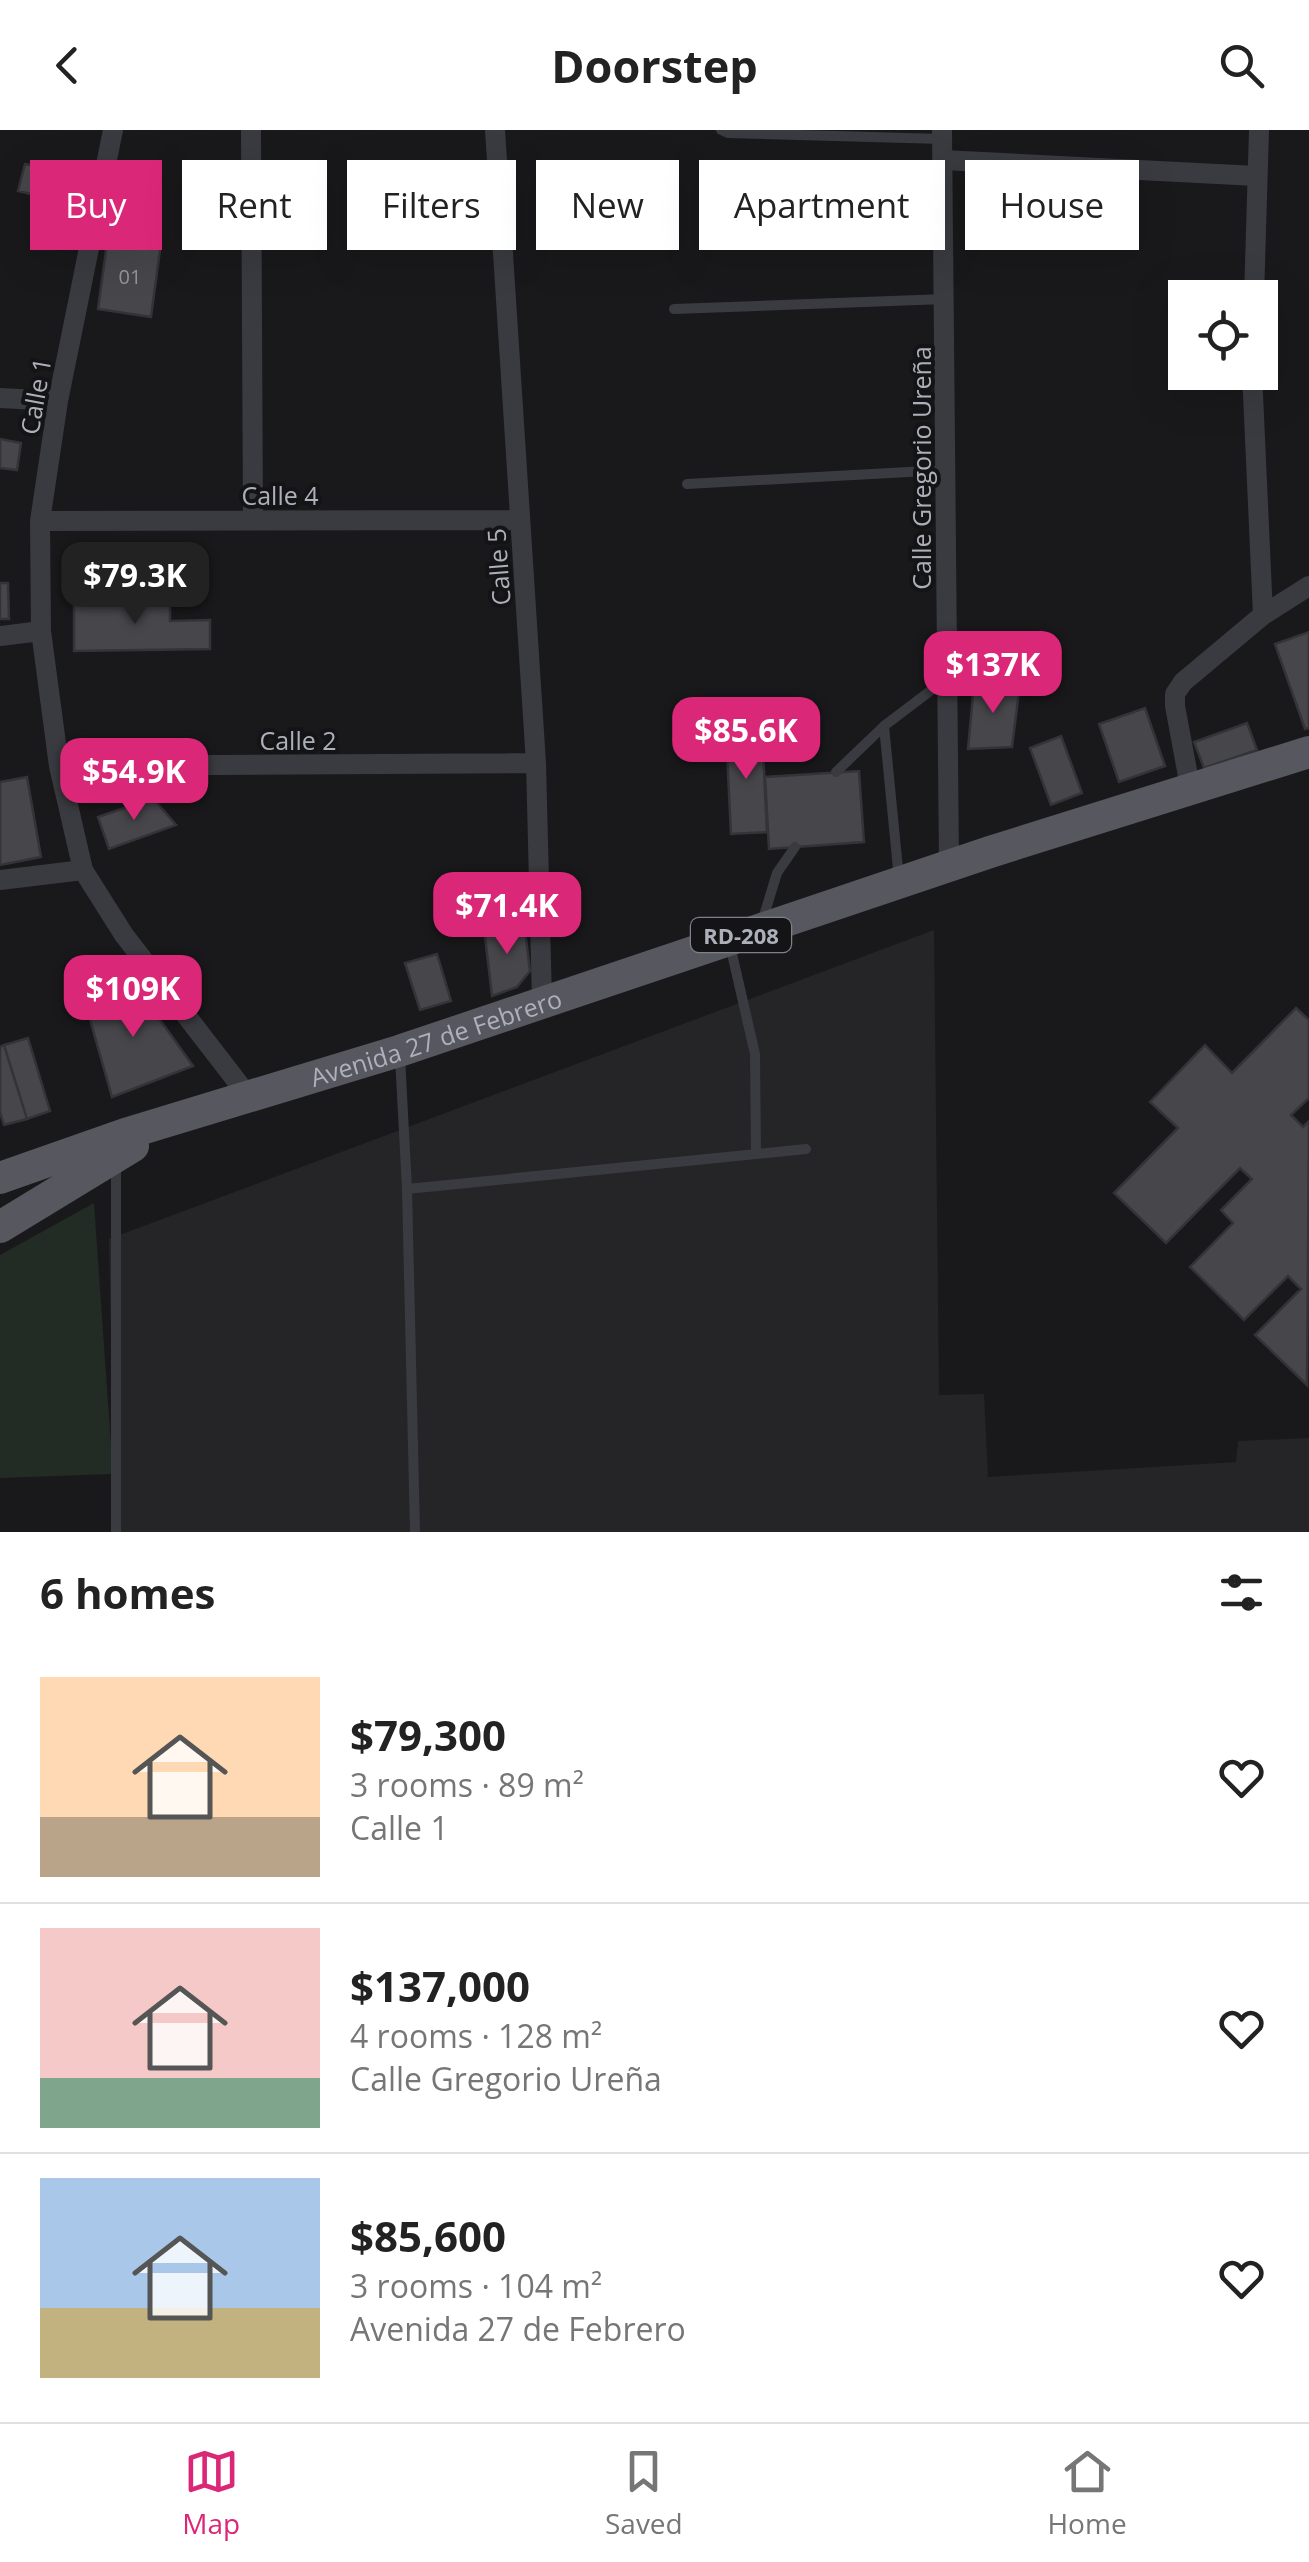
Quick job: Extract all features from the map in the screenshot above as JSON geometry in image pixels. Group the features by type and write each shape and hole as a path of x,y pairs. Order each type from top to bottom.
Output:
{"main road":[{"name":"Avenida 27 de Febrero","path":"0,1178 400,1051 949,865 1309,752"},
{"path":"0,1227 175,1120"},
{"name":"Avenida 27 de Febrero","path":"0,1163 72,1152"}],"street":[{"name":"Calle 1","path":"113,130 58,401 40,521 41,630 59,766 83,870 124,935 249,1097"},
{"path":"250,130 253,520"},
{"name":"Calle 5","path":"495,130 536,763 542,1001"},
{"path":"1254,280 1259,130"},
{"name":"Calle Gregorio Ureña","path":"942,134 943,160"},
{"path":"945,160 1256,176"},
{"name":"Calle Gregorio Ureña","path":"945,250 949,865"},
{"path":"1253,390 1263,614"},
{"path":"0,398 58,401"},
{"name":"Calle 4","path":"40,521 520,520"},
{"path":"1190,792 1175,694 1183,682 1263,614 1309,586"},
{"path":"0,636 41,630"},
{"name":"Calle 2","path":"59,766 536,763"},
{"path":"0,880 83,870"}],"lane":[{"path":"721,130 942,134"},
{"path":"674,308 946,299"},
{"path":"687,484 945,470"},
{"path":"836,772 884,726 947,678"},
{"path":"884,726 899,882"},
{"path":"761,928 777,873 796,847"},
{"path":"728,939 755,1054 756,1153"},
{"path":"400,1051 416,1532"},
{"path":"407,1189 806,1149"},
{"path":"116,1156 116,1532"}],"shaded area":[{"path":"934,930 939,1395 984,1394 988,1477 1236,1462 1238,1441 1309,1438 1309,1532 115,1532 109,1239"},
{"path":"94,1203 113,1474 0,1478 0,1255"}],"building":[{"path":"25,164 30,165 30,194 18,191"},
{"path":"106,250 160,250 151,317 98,309"},
{"path":"0,439 21,443 17,470 0,468"},
{"path":"0,583 8,583 9,619 0,619"},
{"path":"74,600 170,600 170,621 210,620 210,649 74,651"},
{"path":"1309,632 1309,728 1305,729 1275,644"},
{"path":"974,684 1020,684 1012,747 968,749"},
{"path":"1145,708 1165,766 1119,782 1099,724"},
{"path":"1247,723 1257,750 1204,768 1194,742"},
{"path":"762,730 767,832 731,834 726,732"},
{"path":"1061,736 1082,793 1051,805 1030,748"},
{"path":"859,771 864,842 769,849 765,777"},
{"path":"27,777 41,857 0,865 0,782"},
{"path":"153,798 176,825 109,849 98,817"},
{"path":"524,923 530,971 517,987 492,996 484,928"},
{"path":"437,954 451,1001 420,1010 405,963"},
{"path":"133,982 193,1066 112,1097 85,1002"},
{"path":"1296,1008 1309,1020 1309,1098 1291,1115 1303,1127 1309,1121 1307,1385 1255,1335 1301,1289 1288,1276 1244,1320 1190,1267 1233,1223 1221,1210 1252,1179 1240,1168 1166,1243 1114,1193 1178,1128 1150,1102 1205,1045 1232,1073"},
{"path":"28,1038 50,1111 27,1119 4,1045"},
{"path":"4,1045 27,1119 4,1125 0,1112 0,1047"}]}
